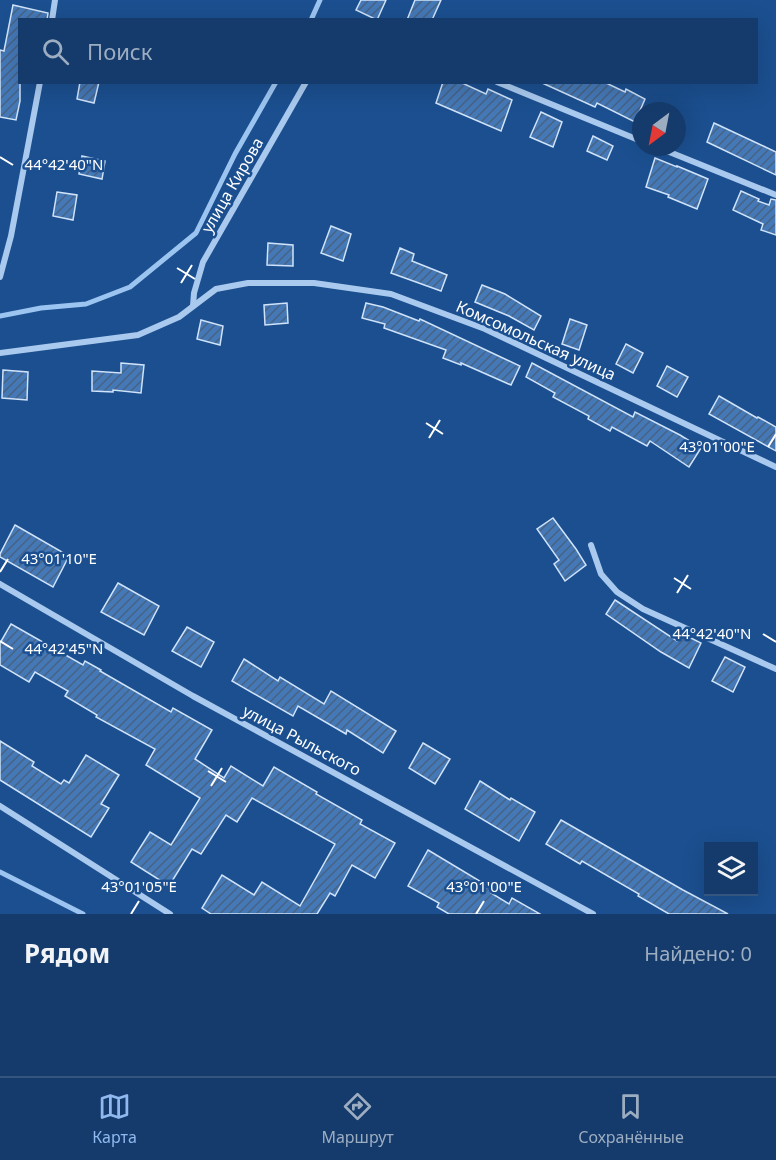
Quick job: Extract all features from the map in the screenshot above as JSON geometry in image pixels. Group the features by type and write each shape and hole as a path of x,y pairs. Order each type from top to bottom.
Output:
{"street":[{"path":"52,18 56,0"},
{"path":"0,277 11,236 40,84"},
{"name":"улица Кирова","path":"193,306 194,293 204,262 305,84"},
{"path":"502,84 632,137"},
{"path":"679,156 776,195"},
{"name":"Комсомольская улица","path":"0,353 138,335 179,317 216,289 248,282 314,283 391,294 485,329 776,467"},
{"path":"591,545 601,574 617,592 643,609 776,669"},
{"name":"улица Рыльского","path":"0,584 193,696 593,914"},
{"path":"0,806 170,914"}],"building":[{"path":"361,0 386,0 378,18 356,10"},
{"path":"415,0 441,0 433,18 408,18"},
{"path":"13,5 48,13 47,18 18,18 20,101 16,120 0,117 0,50 4,51"},
{"path":"80,84 99,84 94,103 77,99"},
{"path":"442,84 464,84 486,94 488,89 512,100 501,131 436,103"},
{"path":"544,84 608,84 625,92 626,89 645,99 644,102 632,102 632,120 597,103 595,107"},
{"path":"541,112 562,122 553,147 530,137"},
{"path":"714,123 776,152 776,175 707,142"},
{"path":"593,136 613,146 607,160 587,151"},
{"path":"82,156 105,161 102,179 79,174"},
{"path":"655,158 708,179 697,209 646,187"},
{"path":"741,191 769,205 771,199 776,200 776,235 761,230 763,224 733,210"},
{"path":"57,192 77,195 73,220 53,216"},
{"path":"331,226 351,234 343,261 321,253"},
{"path":"268,243 293,245 293,266 267,265"},
{"path":"400,248 414,254 412,261 447,275 441,291 391,273"},
{"path":"482,285 505,294 541,316 534,330 509,316 475,302"},
{"path":"287,303 288,323 265,325 264,305"},
{"path":"366,303 419,321 420,319 520,366 511,385 461,363 461,365 443,358 446,350 384,328 385,324 362,318"},
{"path":"570,319 587,325 579,350 562,344"},
{"path":"201,320 223,326 220,345 197,339"},
{"path":"626,344 643,353 633,373 616,364"},
{"path":"121,363 144,365 141,393 113,390 113,392 92,391 92,371 121,373"},
{"path":"532,363 633,417 635,412 701,448 689,467 650,441 647,446 612,427 610,431 588,419 589,416 553,397 555,393 526,377"},
{"path":"667,366 688,377 677,397 657,386"},
{"path":"3,370 28,372 27,400 2,398"},
{"path":"719,396 776,427 776,451 709,414"},
{"path":"553,518 586,565 565,581 554,564 559,560 537,529"},
{"path":"15,525 69,556 53,587 0,557"},
{"path":"118,583 159,606 144,635 101,612"},
{"path":"615,600 677,641 681,633 701,643 689,668 661,652 606,614"},
{"path":"11,624 83,665 85,661 171,712 173,708 212,730 195,759 224,778 231,766 263,786 274,767 362,820 360,824 395,843 375,878 352,865 335,896 330,893 317,914 211,914 202,908 222,875 254,895 262,882 300,906 335,844 252,798 237,822 226,815 201,854 192,849 169,886 131,862 150,832 171,845 200,798 146,765 155,749 96,717 97,715 65,696 68,691 35,672 29,682 0,665 0,643"},
{"path":"187,627 214,642 201,667 172,651"},
{"path":"725,657 745,667 733,692 712,681"},
{"path":"244,659 278,681 280,677 324,704 331,691 396,731 383,753 347,730 346,734 298,706 293,716 232,681"},
{"path":"0,741 34,762 32,766 61,784 64,780 69,783 86,755 119,775 101,804 109,808 91,837 0,780"},
{"path":"423,743 450,759 435,784 409,768"},
{"path":"480,781 510,800 511,798 535,812 519,841 465,809"},
{"path":"561,820 728,914 669,914 582,861 580,864 546,844"},
{"path":"428,850 493,889 491,893 509,904 512,898 540,914 449,914 437,907 439,903 408,886"}],"waterway":[{"path":"312,18 320,0"},
{"path":"0,316 41,308 86,304 130,287 196,233 235,154 275,84"},
{"path":"0,872 83,914"}]}
